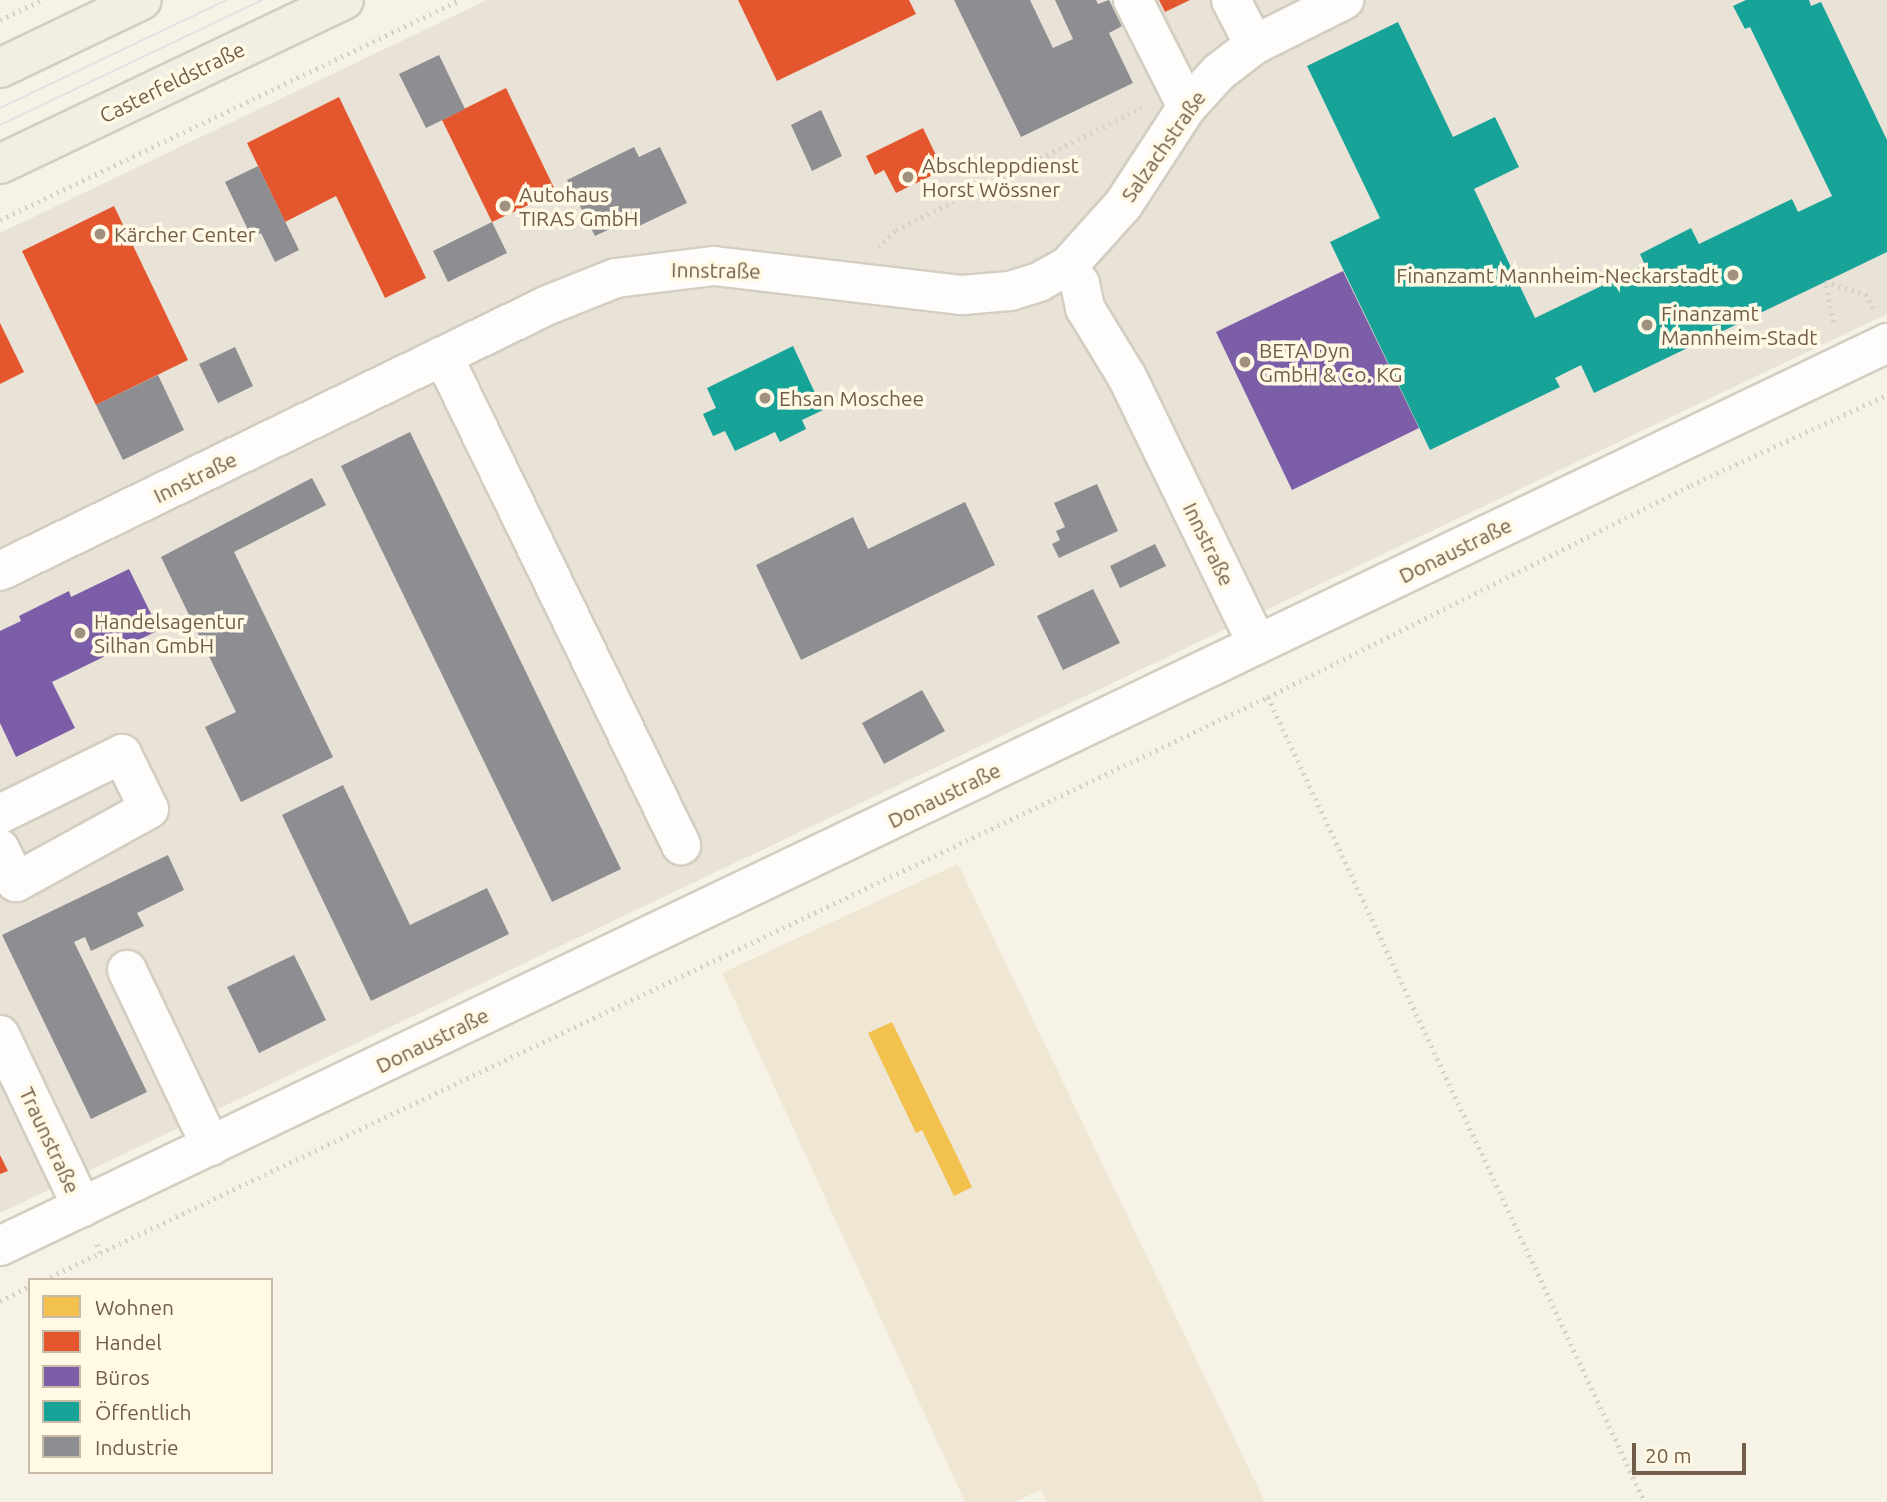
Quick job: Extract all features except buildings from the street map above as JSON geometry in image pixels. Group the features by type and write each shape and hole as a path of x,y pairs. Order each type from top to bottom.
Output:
{"main road":[{"path":"0,68 142,0"},
{"name":"Casterfeldstraße","path":"0,164 345,0"}],"street":[{"path":"1133,0 1187,107"},
{"path":"1231,0 1254,45"},
{"name":"Salzachstraße","path":"1068,266 1123,205 1187,107 1219,72 1254,45 1344,0"},
{"name":"Innstraße","path":"0,571 558,301 648,271 714,266 962,295 1010,291 1039,282 1068,266 1080,284 1085,308 1128,377 1257,644"},
{"name":"Donaustraße","path":"0,1246 1257,644 1882,328"},
{"path":"444,358 681,845"},
{"path":"0,814 122,754 149,809 16,883 0,849"},
{"path":"127,970 211,1146"},
{"name":"Traunstraße","path":"1,1037 82,1208"}],"path":[{"path":"0,20 42,0"},
{"path":"0,220 460,0"},
{"path":"842,280 896,230 1136,108 1187,107"},
{"path":"1833,322 1825,282 1866,294 1882,328"},
{"path":"100,1253 1268,697 1691,485 1887,395"},
{"path":"1268,697 1644,1502"},
{"path":"0,1301 28,1287"}],"shaded area":[{"path":"487,0 1887,0 1887,314 0,1213 0,233"},
{"path":"958,864 1265,1502 1047,1502 1041,1490 1014,1502 965,1502 722,973"}],"tram line":[{"path":"0,108 226,0"},
{"path":"0,125 262,0"}],"place":[{"name":"Abschleppdienst Horst Wössner","path":"908,177"},
{"name":"Autohaus TIRAS GmbH","path":"505,206"},
{"name":"Kärcher Center","path":"100,234"},
{"name":"Finanzamt Mannheim-Neckarstadt","path":"1733,275"},
{"name":"Finanzamt Mannheim-Stadt","path":"1647,325"},
{"name":"BETA Dyn GmbH & Co. KG","path":"1245,362"},
{"name":"Ehsan Moschee","path":"765,398"},
{"name":"Handelsagentur Silhan GmbH","path":"80,633"}]}
